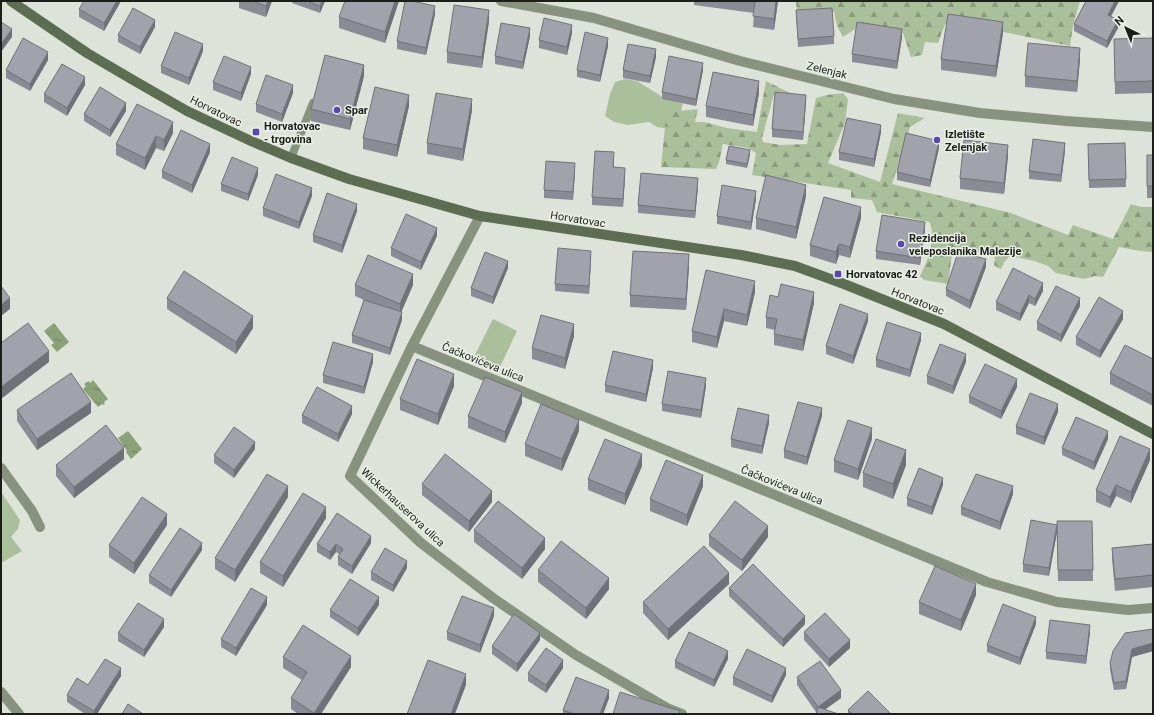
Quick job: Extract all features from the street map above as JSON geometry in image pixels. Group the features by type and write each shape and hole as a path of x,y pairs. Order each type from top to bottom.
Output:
{"street":[{"name":"Horvatovac","path":"11,1 87,53 160,96 187,111 291,158 349,179 480,216 741,255 795,266 944,324 1153,434"},
{"name":"Zelenjak","path":"501,1 594,18 740,61 894,99 980,113 1066,122 1153,127"},
{"name":"Wickerhauserova ulica","path":"480,216 412,346 350,476 421,543 493,598 576,655 682,714"},
{"name":"Čačkovićeva ulica","path":"412,346 987,582 1057,602 1128,610 1153,608"},
{"path":"1,468 32,511 40,527"},
{"path":"1,692 19,714"}],"lane":[{"path":"291,158 313,103"}],"green space":[{"path":"796,1 1080,1 1073,26 1070,46 1004,32 945,24 938,43 925,42 922,55 911,57 903,33 857,28 843,37 837,26 834,12 797,15"},
{"path":"625,79 637,81 666,99 683,102 681,113 671,129 657,127 649,122 628,125 614,122 605,116 610,94 615,82"},
{"path":"766,81 798,97 774,94 762,138 763,142 780,145 807,144 816,98 843,93 848,99 845,123 828,163 880,182 898,113 925,118 910,127 892,184 1011,213 1068,235 1073,225 1113,239 1131,204 1141,207 1153,207 1153,252 1119,247 1103,277 1095,276 1084,279 1056,273 1048,266 1035,261 1010,256 1005,261 1001,269 994,265 994,256 987,253 953,247 948,284 924,280 920,276 932,243 932,229 930,222 877,212 872,200 851,198 851,190 752,175 756,153 748,148 723,144 716,169 661,167 666,116 679,111 698,109 695,122 704,122 727,128 757,132"},
{"path":"493,319 517,331 499,369 474,357"},
{"path":"1,492 20,520 18,529 11,537 22,551 1,563"}],"water":[{"path":"54,323 69,342 57,352 51,345 54,343 44,331"},
{"path":"93,380 108,399 104,402 105,404 98,407 83,389 86,386 84,384 89,381 90,383"},
{"path":"128,431 142,449 131,459 118,438"}],"building":[{"path":"84,1 117,1 104,23 79,9"},
{"path":"252,1 268,1 266,6"},
{"path":"307,1 322,1 320,6"},
{"path":"345,1 395,1 385,32 339,17"},
{"path":"405,1 435,6 426,48 397,41"},
{"path":"746,1 776,1 774,19 753,16 755,2"},
{"path":"1086,1 1115,1 1108,15 1118,20 1107,41 1074,24"},
{"path":"454,5 489,10 482,57 447,52"},
{"path":"133,8 155,20 140,47 118,35"},
{"path":"832,8 834,36 798,39 796,10"},
{"path":"948,14 1003,22 996,66 941,59"},
{"path":"544,18 572,25 567,47 539,40"},
{"path":"1,22 12,29 1,44"},
{"path":"857,22 902,29 897,61 852,54"},
{"path":"501,23 530,28 523,62 495,56"},
{"path":"175,32 203,44 189,78 161,66"},
{"path":"585,32 608,38 600,75 577,70"},
{"path":"23,38 48,52 30,84 6,70"},
{"path":"1153,38 1153,81 1115,82 1114,39"},
{"path":"1028,43 1080,48 1077,81 1025,76"},
{"path":"628,44 656,49 650,76 623,70"},
{"path":"325,55 364,65 350,119 311,109"},
{"path":"224,56 251,67 241,93 213,82"},
{"path":"669,56 703,63 696,99 662,92"},
{"path":"62,64 85,77 67,108 44,94"},
{"path":"713,72 759,81 753,115 706,106"},
{"path":"266,75 293,85 282,114 256,104"},
{"path":"100,87 126,103 110,130 84,114"},
{"path":"375,87 409,95 397,145 363,138"},
{"path":"775,92 806,95 803,132 772,129"},
{"path":"436,93 472,99 463,149 427,143"},
{"path":"137,104 173,122 164,140 156,136 145,158 116,144"},
{"path":"847,118 881,125 874,159 839,152"},
{"path":"181,130 210,144 192,185 162,171"},
{"path":"906,133 939,141 930,180 897,172"},
{"path":"1033,139 1065,143 1061,175 1029,171"},
{"path":"964,140 1008,145 1004,183 960,178"},
{"path":"1125,143 1126,179 1089,180 1088,144"},
{"path":"729,146 750,150 747,164 726,160"},
{"path":"595,151 614,152 613,167 625,168 623,199 592,197"},
{"path":"1147,155 1153,155 1153,186 1147,186"},
{"path":"232,157 258,168 248,194 221,184"},
{"path":"546,161 575,163 573,192 544,190"},
{"path":"641,173 698,178 695,211 638,205"},
{"path":"276,174 312,188 299,222 263,208"},
{"path":"766,175 806,185 796,227 756,218"},
{"path":"722,185 756,191 751,222 717,216"},
{"path":"327,193 357,204 342,245 313,235"},
{"path":"824,197 861,207 850,247 839,244 836,252 810,245"},
{"path":"406,214 437,228 421,262 391,248"},
{"name":"Rezidencija veleposlanika Malezije","path":"882,215 925,222 920,258 876,251"},
{"path":"558,248 591,251 589,286 555,284"},
{"path":"633,251 689,254 686,299 630,295"},
{"path":"485,252 508,261 493,297 471,288"},
{"path":"958,252 986,259 970,301 946,289"},
{"path":"368,255 413,274 400,304 355,285"},
{"path":"1013,268 1043,283 1035,299 1029,295 1020,314 996,302"},
{"path":"706,270 755,281 747,315 724,309 717,337 692,331"},
{"path":"184,271 253,316 236,342 167,298"},
{"path":"781,284 814,292 803,340 774,334 777,319 766,317 770,295 778,297"},
{"path":"1,286 10,298 1,305"},
{"path":"1056,286 1080,298 1061,335 1037,322"},
{"path":"1099,297 1123,311 1100,351 1076,337"},
{"path":"364,300 402,312 390,348 352,335"},
{"path":"840,304 868,314 853,356 826,346"},
{"path":"541,315 574,324 565,358 532,348"},
{"path":"887,322 921,333 910,370 876,359"},
{"path":"28,323 49,351 1,387 1,343"},
{"path":"333,342 373,354 364,387 323,375"},
{"path":"940,344 966,354 953,386 927,376"},
{"path":"1125,345 1153,359 1153,395 1110,373"},
{"path":"613,351 653,360 646,394 605,385"},
{"path":"417,359 454,374 438,414 400,399"},
{"path":"985,364 1017,379 1001,411 969,396"},
{"path":"668,371 706,378 701,410 662,404"},
{"path":"71,373 91,402 37,439 17,410"},
{"path":"485,377 522,392 505,432 468,416"},
{"path":"317,387 352,406 338,434 302,415"},
{"path":"1030,393 1058,404 1044,437 1016,426"},
{"path":"798,402 822,408 807,457 784,450"},
{"path":"541,404 579,420 562,459 525,444"},
{"path":"738,408 769,415 762,446 731,439"},
{"path":"1076,417 1108,431 1094,462 1062,448"},
{"path":"848,420 872,428 858,469 834,460"},
{"path":"106,425 124,448 74,487 56,465"},
{"path":"234,427 255,442 234,470 214,455"},
{"path":"1120,436 1150,449 1131,492 1116,485 1110,497 1096,490"},
{"path":"605,439 642,454 625,494 588,479"},
{"path":"876,439 906,450 893,484 863,473"},
{"path":"445,454 492,491 469,521 422,484"},
{"path":"666,460 703,475 687,515 650,499"},
{"path":"919,468 943,478 932,507 907,498"},
{"path":"267,474 288,486 235,570 215,558"},
{"path":"976,474 1013,486 1000,522 961,507"},
{"path":"303,493 326,507 283,576 260,562"},
{"path":"142,497 167,514 134,563 109,545"},
{"path":"498,501 545,538 522,568 474,530"},
{"path":"735,501 768,526 742,560 709,535"},
{"path":"337,513 371,536 352,566 338,557 343,549 336,544 330,552 317,544"},
{"path":"1031,520 1057,525 1049,568 1023,564"},
{"path":"1057,521 1092,521 1093,570 1058,570"},
{"path":"180,528 202,543 171,590 149,575"},
{"path":"561,541 609,578 586,608 538,570"},
{"path":"1153,544 1153,575 1115,579 1112,548"},
{"path":"704,546 729,573 668,629 643,602"},
{"path":"385,548 407,561 393,585 371,572"},
{"path":"753,564 805,616 783,639 729,588"},
{"path":"935,566 976,584 961,620 919,602"},
{"path":"350,579 379,597 358,628 330,610"},
{"path":"251,588 267,597 236,648 221,639"},
{"path":"462,596 494,608 480,645 447,632"},
{"path":"138,603 164,619 144,650 118,633"},
{"path":"1003,604 1036,617 1020,658 987,645"},
{"path":"825,613 850,640 829,659 804,632"},
{"path":"514,614 540,633 517,664 492,646"},
{"path":"1050,620 1090,625 1086,656 1046,652"},
{"path":"303,625 351,656 314,713 291,698 307,672 283,657"},
{"path":"1153,629 1153,643 1132,649 1126,681 1114,683 1110,663 1113,651 1125,633"},
{"path":"689,632 728,651 714,680 675,661"},
{"path":"546,648 563,660 546,685 528,673"},
{"path":"747,649 786,668 772,696 733,677"},
{"path":"105,659 121,668 94,711 67,695 77,678 88,685"},
{"path":"428,660 466,674 451,714 407,714"},
{"path":"820,661 841,690 818,707 797,677"},
{"path":"576,677 609,690 600,714 574,714 563,710"},
{"path":"868,691 891,714 852,714 848,710"},
{"path":"620,692 680,711 679,714 613,714"},
{"path":"128,704 143,714 122,714"},
{"path":"818,707 838,714 816,714"}],"place":[{"name":"Spar","path":"337,110"},
{"name":"Horvatovac - trgovina","path":"256,132"},
{"name":"Izletište Zelenjak","path":"937,140"},
{"name":"Rezidencija veleposlanika Malezije","path":"901,244"},
{"name":"Horvatovac 42","path":"838,274"}]}
